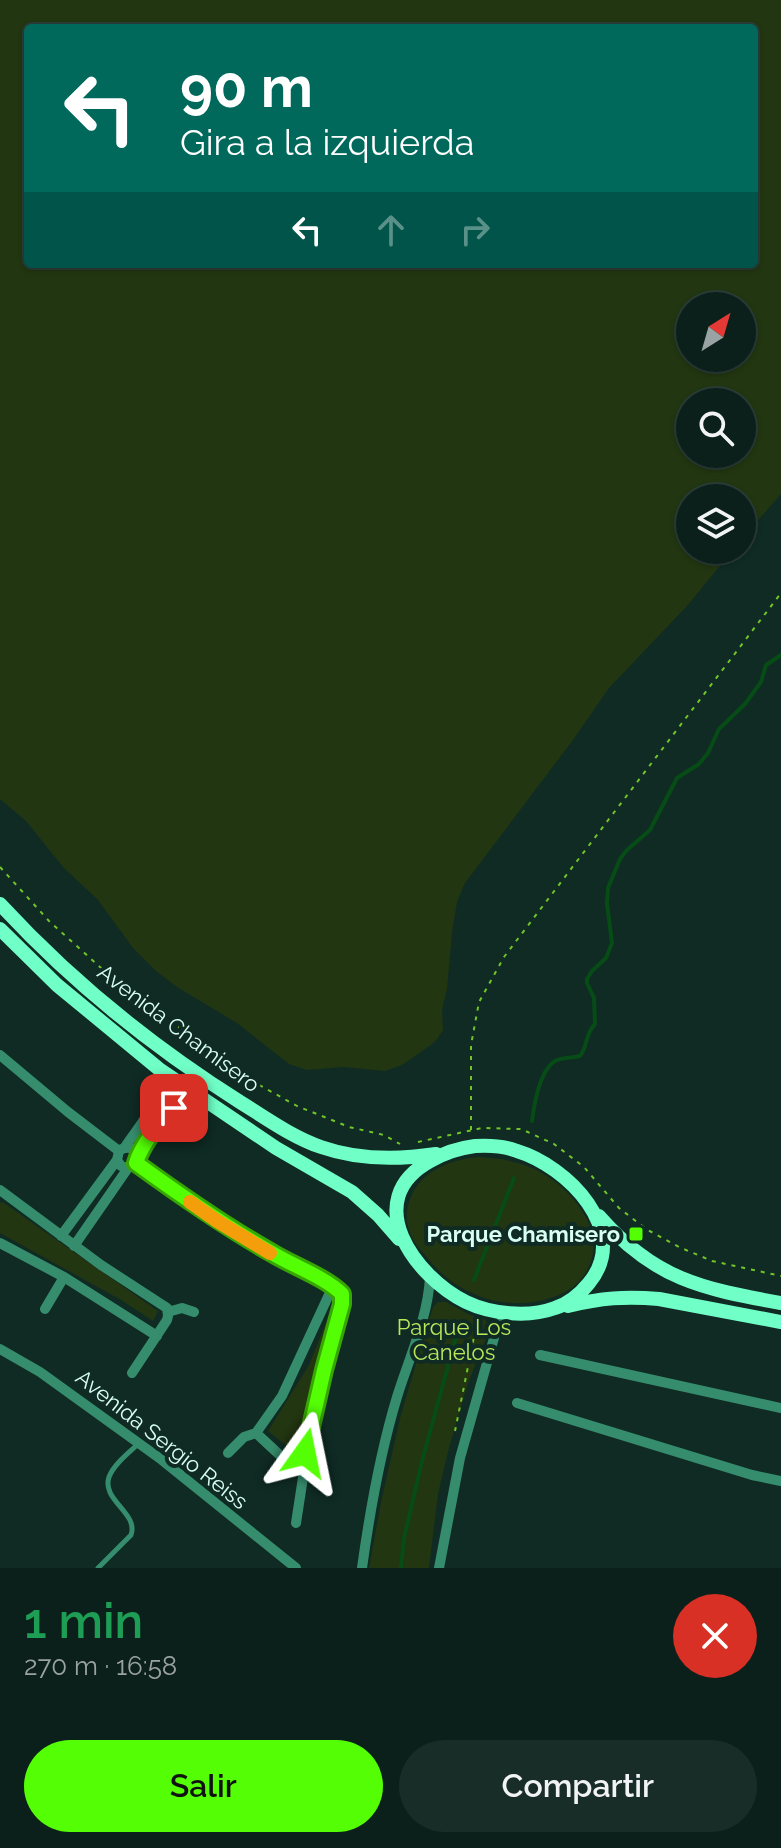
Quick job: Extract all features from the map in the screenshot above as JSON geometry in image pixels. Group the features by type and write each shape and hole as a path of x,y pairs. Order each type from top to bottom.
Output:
{"street":[{"name":"Avenida Chamisero","path":"0,904 78,981 136,1029 207,1081 292,1134 320,1147 363,1157 401,1158 448,1153"},
{"name":"Avenida Chamisero","path":"0,929 57,985 159,1069 276,1148 352,1192 405,1245"},
{"path":"0,1055 120,1153 121,1166 134,1163"},
{"path":"61,1236 157,1098 159,1069"},
{"path":"74,1246 171,1109 200,1098"},
{"path":"781,1303 715,1291 657,1267 616,1234 559,1173 519,1151 495,1146 469,1147 448,1153 419,1168 401,1191 396,1219 405,1245 430,1277 466,1302 480,1307 527,1313 613,1297 641,1298 781,1322"},
{"path":"120,1153 132,1148 134,1163 217,1221 342,1294 305,1453 296,1523"},
{"path":"0,1190 74,1246 164,1305 168,1312 167,1320 132,1373"},
{"path":"556,1308 579,1294 598,1268 602,1238 591,1206"},
{"path":"0,1243 64,1277 157,1336"},
{"path":"45,1309 64,1277"},
{"path":"362,1568 379,1462 427,1303 430,1277"},
{"path":"228,1453 244,1437 256,1433 282,1396 333,1286"},
{"path":"168,1312 182,1308 194,1312"},
{"path":"439,1568 447,1517 471,1415 496,1331 510,1312"},
{"name":"Avenida Sergio Reiss","path":"0,1349 40,1372 139,1443 296,1568"},
{"path":"540,1355 781,1408"},
{"path":"517,1403 752,1475 781,1481"},
{"path":"256,1433 284,1459 304,1471"}],"lane":[{"path":"98,1568 131,1535 133,1529 107,1484 116,1465 139,1443"}],"path":[{"path":"469,1147 471,1045 479,1002 491,979 504,957 781,593"},
{"path":"0,867 49,921 100,967 243,1076 297,1106 349,1127 384,1135 401,1145"},
{"path":"416,1142 482,1128 521,1129 554,1144 584,1167 619,1208 646,1229 712,1261 781,1276"}],"green space":[{"path":"0,0 781,0 781,494 756,523 756,484 676,484 676,564 722,564 687,606 609,688 465,883 457,902 442,1010 443,1030 438,1038 402,1065 385,1071 343,1067 307,1070 289,1064 237,1023 156,971 133,948 98,900 63,867 26,821 0,799"},
{"path":"478,1157 508,1160 545,1174 580,1208 591,1228 594,1247 589,1267 570,1289 542,1300 523,1303 486,1298 452,1282 415,1243 407,1224 407,1215 418,1184 445,1165"},
{"path":"0,1202 158,1311 153,1321 0,1233"},
{"name":"Parque Los Canelos","path":"438,1302 446,1302 484,1319 491,1326 468,1383 449,1448 438,1494 429,1568 369,1568 401,1414 433,1307"},
{"path":"331,1310 297,1454 268,1431 309,1365"}],"waterway":[{"path":"532,1121 545,1072 558,1060 580,1056 595,1024 594,998 587,979 606,958 612,943 608,888 620,859 650,830 677,778 699,764 719,729 745,704 761,682 766,665 781,655"},
{"path":"474,1280 514,1178"},
{"path":"401,1568 404,1538 422,1461 459,1326"}],"slow traffic":[{"path":"190,1202 270,1253"}],"place":[{"name":"Parque Chamisero","path":"636,1234"}],"route":[{"path":"174,1108 157,1127 136,1163 217,1221 342,1294 305,1453"}]}
